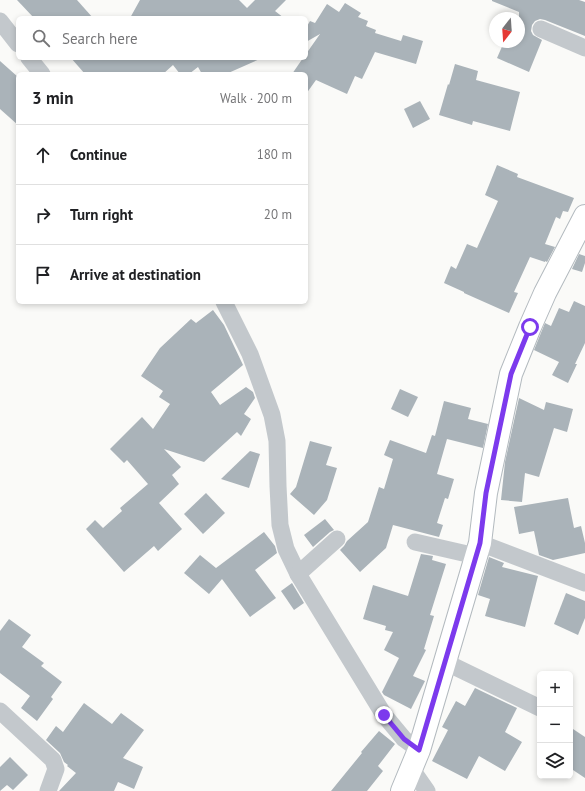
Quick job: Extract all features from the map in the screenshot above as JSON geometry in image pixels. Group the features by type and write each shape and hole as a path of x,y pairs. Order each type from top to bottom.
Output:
{"street":[{"path":"0,21 16,41"},
{"path":"541,29 585,48"},
{"path":"32,60 40,72"},
{"path":"402,791 415,759 478,550 486,493 511,374 545,293 585,216"},
{"path":"225,304 250,354 272,415 277,441 280,525 286,548 298,574 384,715 404,739 415,759 427,791"},
{"path":"298,574 337,539"},
{"path":"415,542 478,550 585,583"},
{"path":"445,662 538,707"},
{"path":"0,711 53,760 56,769 48,791"}],"building":[{"path":"17,0 77,0 91,16 32,16"},
{"path":"140,0 239,0 247,8 255,0 286,0 275,11 281,16 131,16"},
{"path":"579,0 585,2 585,36 545,20 540,19 535,21 532,25 531,31 533,35 542,40 529,72 497,58 501,48 525,48 525,12 519,12 492,1"},
{"path":"345,3 361,13 358,17 368,21 366,26 376,30 375,33 401,41 403,35 423,41 416,64 375,52 362,79 355,76 347,94 316,80 308,91 308,72 293,72 302,60 308,60 308,51 320,34 308,41 308,24 310,21 315,23 327,4 339,12"},
{"path":"73,60 258,60 230,72 201,72 198,67 192,72 178,72 173,65 165,72 83,72"},
{"path":"0,61 16,75 16,123 0,109"},
{"path":"455,64 478,71 476,80 520,92 510,131 473,121 472,125 439,115"},
{"path":"420,101 430,119 413,128 404,109"},
{"path":"497,165 518,174 517,177 574,198 568,212 563,211 560,219 556,217 545,244 555,247 547,262 530,257 514,292 518,293 509,313 444,283 451,266 456,269 467,244 477,248 498,201 485,195"},
{"path":"579,254 585,256 585,263 582,272 572,269"},
{"path":"574,301 585,306 585,343 568,383 552,375 559,362 534,350 545,323 551,326 559,308 569,312"},
{"path":"213,310 224,325 243,365 211,392 220,405 246,387 253,392 255,398 244,414 251,419 241,436 237,432 204,462 164,449 181,467 172,475 179,484 159,503 182,529 158,551 154,546 124,572 86,529 95,520 103,528 122,511 120,508 148,484 127,460 124,463 110,449 142,417 153,429 170,404 159,397 163,391 141,376 160,348 191,319 196,323"},
{"path":"400,389 418,397 408,417 391,409"},
{"path":"519,398 544,410 546,402 573,409 567,432 554,428 539,477 525,473 522,502 501,500 505,462"},
{"path":"444,401 471,408 468,419 488,424 483,448 447,439 437,474 454,479 448,499 445,498 437,523 443,525 439,537 393,525 386,548 360,572 340,550 347,541 368,522 379,487 384,489 393,459 384,455 390,440 426,453 432,435 435,436"},
{"path":"310,441 332,447 326,465 337,468 327,500 314,515 290,494 296,487"},
{"path":"250,451 260,454 249,488 221,479"},
{"path":"206,493 225,513 203,534 184,514"},
{"path":"568,498 574,528 581,526 585,543 585,553 553,560 539,555 534,531 519,534 514,507"},
{"path":"325,519 334,530 313,547 304,535"},
{"path":"264,532 275,546 277,553 255,570 276,598 250,617 222,579 209,594 184,573 200,555 216,568"},
{"path":"421,554 433,556 432,560 446,564 430,615 434,616 424,649 426,650 413,676 425,681 411,709 384,695 382,692 399,658 384,650 393,632 385,630 386,626 363,619 373,585 408,596"},
{"path":"489,557 504,563 502,567 538,576 525,627 485,616 490,599 478,595"},
{"path":"292,583 304,603 294,610 281,591"},
{"path":"566,593 585,601 585,618 578,635 554,624"},
{"path":"9,619 31,635 22,647 44,663 41,666 62,682 51,697 53,699 37,721 21,708 30,696 0,673 0,631"},
{"path":"475,688 517,708 505,732 522,742 505,771 479,756 467,779 432,761 448,730 442,727 456,701 465,706"},
{"path":"84,703 112,724 121,713 144,730 123,758 143,767 134,789 118,782 114,791 59,791 76,773 67,766 68,765 64,762 60,753 46,740 56,726 63,732"},
{"path":"573,729 585,737 585,778 573,770"},
{"path":"379,731 395,744 378,766 383,771 367,791 331,791 362,753 361,752"},
{"path":"10,757 28,775 13,790 7,785 0,791 0,767"}],"route":[{"path":"384,715 404,739 419,750 480,543 486,493 511,374 530,327"}]}
